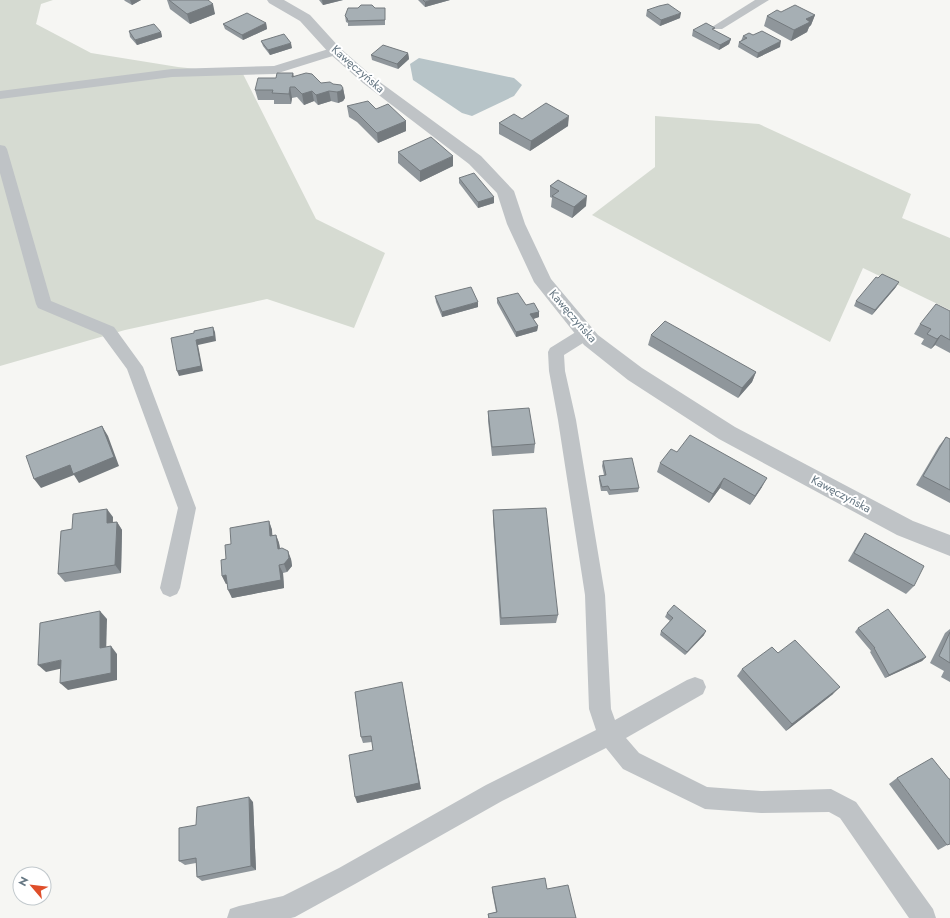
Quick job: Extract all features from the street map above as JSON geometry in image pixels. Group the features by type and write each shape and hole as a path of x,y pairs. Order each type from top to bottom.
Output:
{"street":[{"name":"Kawęczyńska","path":"274,0 305,18 334,50 368,80 475,160 505,191 516,224 543,282 591,340 635,374 727,433 905,528 950,546"}],"lane":[{"path":"718,27 763,0"},
{"path":"0,95 172,73 275,70 334,50"},
{"path":"0,150 44,304 108,331 135,367 187,508 170,588"},
{"path":"585,334 556,352 557,371 567,420 595,595 600,709 609,735 631,761 705,798 761,802 831,800 848,810 924,918"},
{"path":"239,918 286,908 347,876 494,793 609,735 694,687"}],"shaded area":[{"path":"0,0 53,0 41,4 36,24 91,53 178,67 243,74 316,219 385,253 354,328 267,299 125,330 0,366"},
{"path":"419,58 514,78 522,85 514,96 472,116 462,113 413,80 410,64"},
{"path":"655,116 759,124 911,194 902,218 950,238 950,310 863,268 830,342 592,215 655,167"}],"building":[{"path":"169,0 208,0 213,4 187,14"},
{"path":"668,4 681,13 661,20 647,10 659,6"},
{"path":"361,5 372,5 375,8 385,8 385,20 348,21 345,16 348,8 358,8"},
{"path":"795,5 815,15 806,19 810,22 794,30 767,16 777,10 781,12"},
{"path":"247,13 266,23 242,35 223,24"},
{"path":"706,23 715,28 712,29 731,39 720,45 693,30"},
{"path":"154,24 161,32 135,40 129,31"},
{"path":"762,31 781,41 758,53 739,42 747,38 743,36 749,33 753,35"},
{"path":"284,34 291,43 268,50 261,41"},
{"path":"383,45 408,53 397,64 371,55"},
{"path":"277,73 293,73 292,77 306,73 312,74 321,83 330,82 341,85 343,88 341,91 329,91 316,95 312,91 302,94 295,87 290,87 289,94 272,93 273,90 255,90 258,78 276,78"},
{"path":"368,101 376,109 388,104 406,121 377,133 356,112 347,106"},
{"path":"546,103 569,116 531,141 499,123 514,114 522,119"},
{"path":"431,137 453,156 420,171 398,152"},
{"path":"474,173 494,197 478,202 459,178"},
{"path":"558,180 587,196 574,207 552,196 559,191 550,186"},
{"path":"882,274 899,282 875,310 856,301 876,277 878,278"},
{"path":"471,287 478,302 442,312 435,296"},
{"path":"518,293 526,305 534,303 539,312 530,314 538,326 516,332 497,298"},
{"path":"936,304 950,311 950,340 941,335 937,339 927,334 931,329 920,324"},
{"path":"665,321 756,372 742,388 651,335"},
{"path":"213,327 214,336 196,340 201,366 177,371 171,338"},
{"path":"529,408 535,444 492,447 488,411"},
{"path":"102,426 114,457 73,474 70,465 34,479 26,456"},
{"path":"690,435 767,478 755,496 724,478 713,494 660,463 671,449 677,452"},
{"path":"946,437 950,439 950,490 923,476"},
{"path":"632,458 639,488 610,490 608,486 602,487 599,476 606,475 603,461"},
{"path":"546,508 558,615 501,618 493,510"},
{"path":"107,509 107,523 117,522 115,565 58,574 61,531 72,529 73,514"},
{"path":"269,521 270,536 276,535 278,549 282,548 288,551 289,558 284,564 279,565 281,580 228,590 226,575 222,576 221,560 226,559 225,545 231,544 230,528"},
{"path":"865,533 924,566 914,586 854,553"},
{"path":"674,605 706,631 687,652 661,631 673,618 667,613"},
{"path":"888,609 926,657 889,675 875,648 858,628"},
{"path":"100,611 100,648 111,646 111,673 60,683 61,660 38,665 40,623"},
{"path":"950,632 950,663 939,656"},
{"path":"795,640 840,687 792,724 742,669 772,647 778,653"},
{"path":"402,682 419,783 355,797 349,755 373,750 371,736 361,737 355,692"},
{"path":"932,758 950,779 950,844 947,845 897,778"},
{"path":"249,797 251,866 197,877 196,858 179,861 179,828 196,825 197,807"},
{"path":"545,878 547,889 568,885 576,918 489,918 488,914 497,912 492,887"}]}
